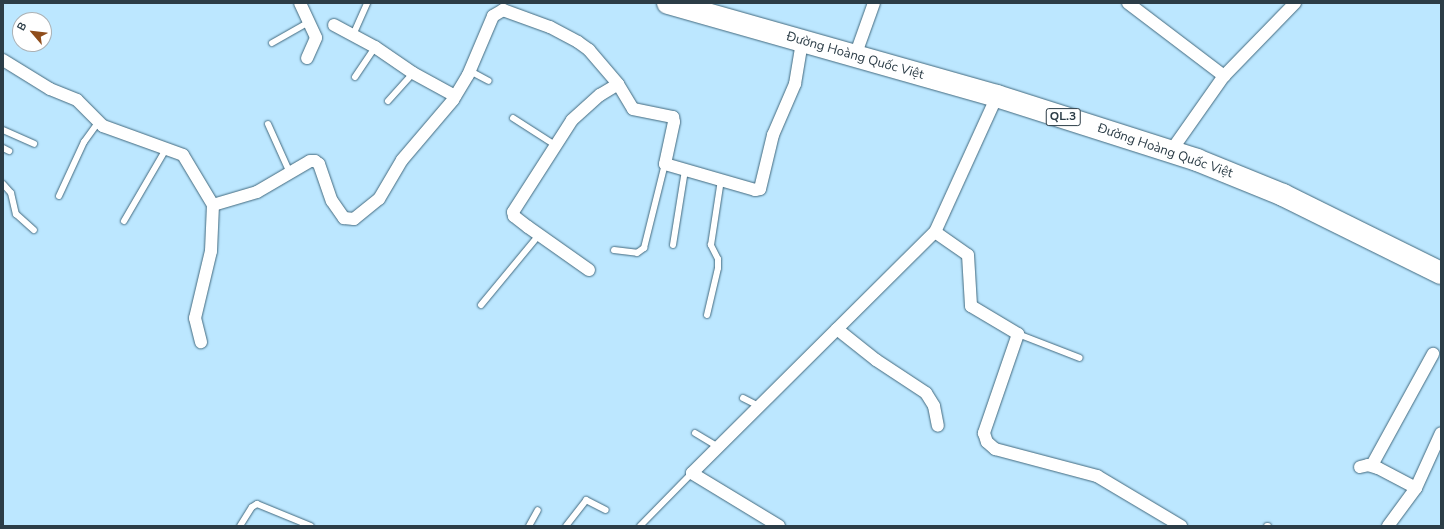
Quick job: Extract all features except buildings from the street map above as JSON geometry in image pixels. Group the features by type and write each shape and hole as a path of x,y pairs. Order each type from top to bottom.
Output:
{"highway":[{"name":"Đường Hoàng Quốc Việt","path":"668,3 997,96 1171,151 1283,195 1441,273"}],"street":[{"path":"300,3 316,38 308,58"},
{"path":"855,56 874,3"},
{"path":"1128,3 1224,76"},
{"path":"1171,151 1224,76 1295,3"},
{"path":"213,205 257,192 310,161 319,164 332,201 344,218 354,219 379,199 402,160 455,96 470,71 494,16 503,10 550,27 590,50 618,84 633,109 673,117 674,122 665,164 755,190 760,189 773,135 794,84 802,42"},
{"path":"334,25 376,47 414,73 455,96"},
{"path":"3,60 50,89 77,100 98,123 183,155 213,205 211,251 195,318 201,342"},
{"path":"589,270 514,216 513,212 572,120 600,95 618,84"},
{"path":"779,526 692,473 935,232 997,96"},
{"path":"935,232 968,255 972,306 1018,334 984,433 987,442 995,449 1097,476 1181,526"},
{"path":"837,330 876,360 926,393 934,406 938,426"},
{"path":"1372,466 1433,354"},
{"path":"1388,526 1416,488 1441,433"},
{"path":"1360,467 1372,466 1416,488"}],"lane":[{"path":"353,35 367,3"},
{"path":"272,43 310,22"},
{"path":"355,77 376,47"},
{"path":"470,71 490,81"},
{"path":"388,101 414,73"},
{"path":"513,118 555,145"},
{"path":"59,196 84,142 98,123"},
{"path":"268,124 290,172"},
{"path":"3,130 34,144"},
{"path":"124,221 166,149"},
{"path":"614,250 637,253 644,248 648,240 665,164"},
{"path":"673,245 685,170"},
{"path":"706,315 718,268 718,259 711,245 722,180"},
{"path":"3,184 11,193 16,214 34,230"},
{"path":"481,305 539,235"},
{"path":"1018,334 1080,358"},
{"path":"743,398 759,406"},
{"path":"695,434 718,447"},
{"path":"640,526 692,473"},
{"path":"566,526 586,500 606,510"},
{"path":"240,526 252,506 257,504 311,526"},
{"path":"529,526 538,510"}]}
